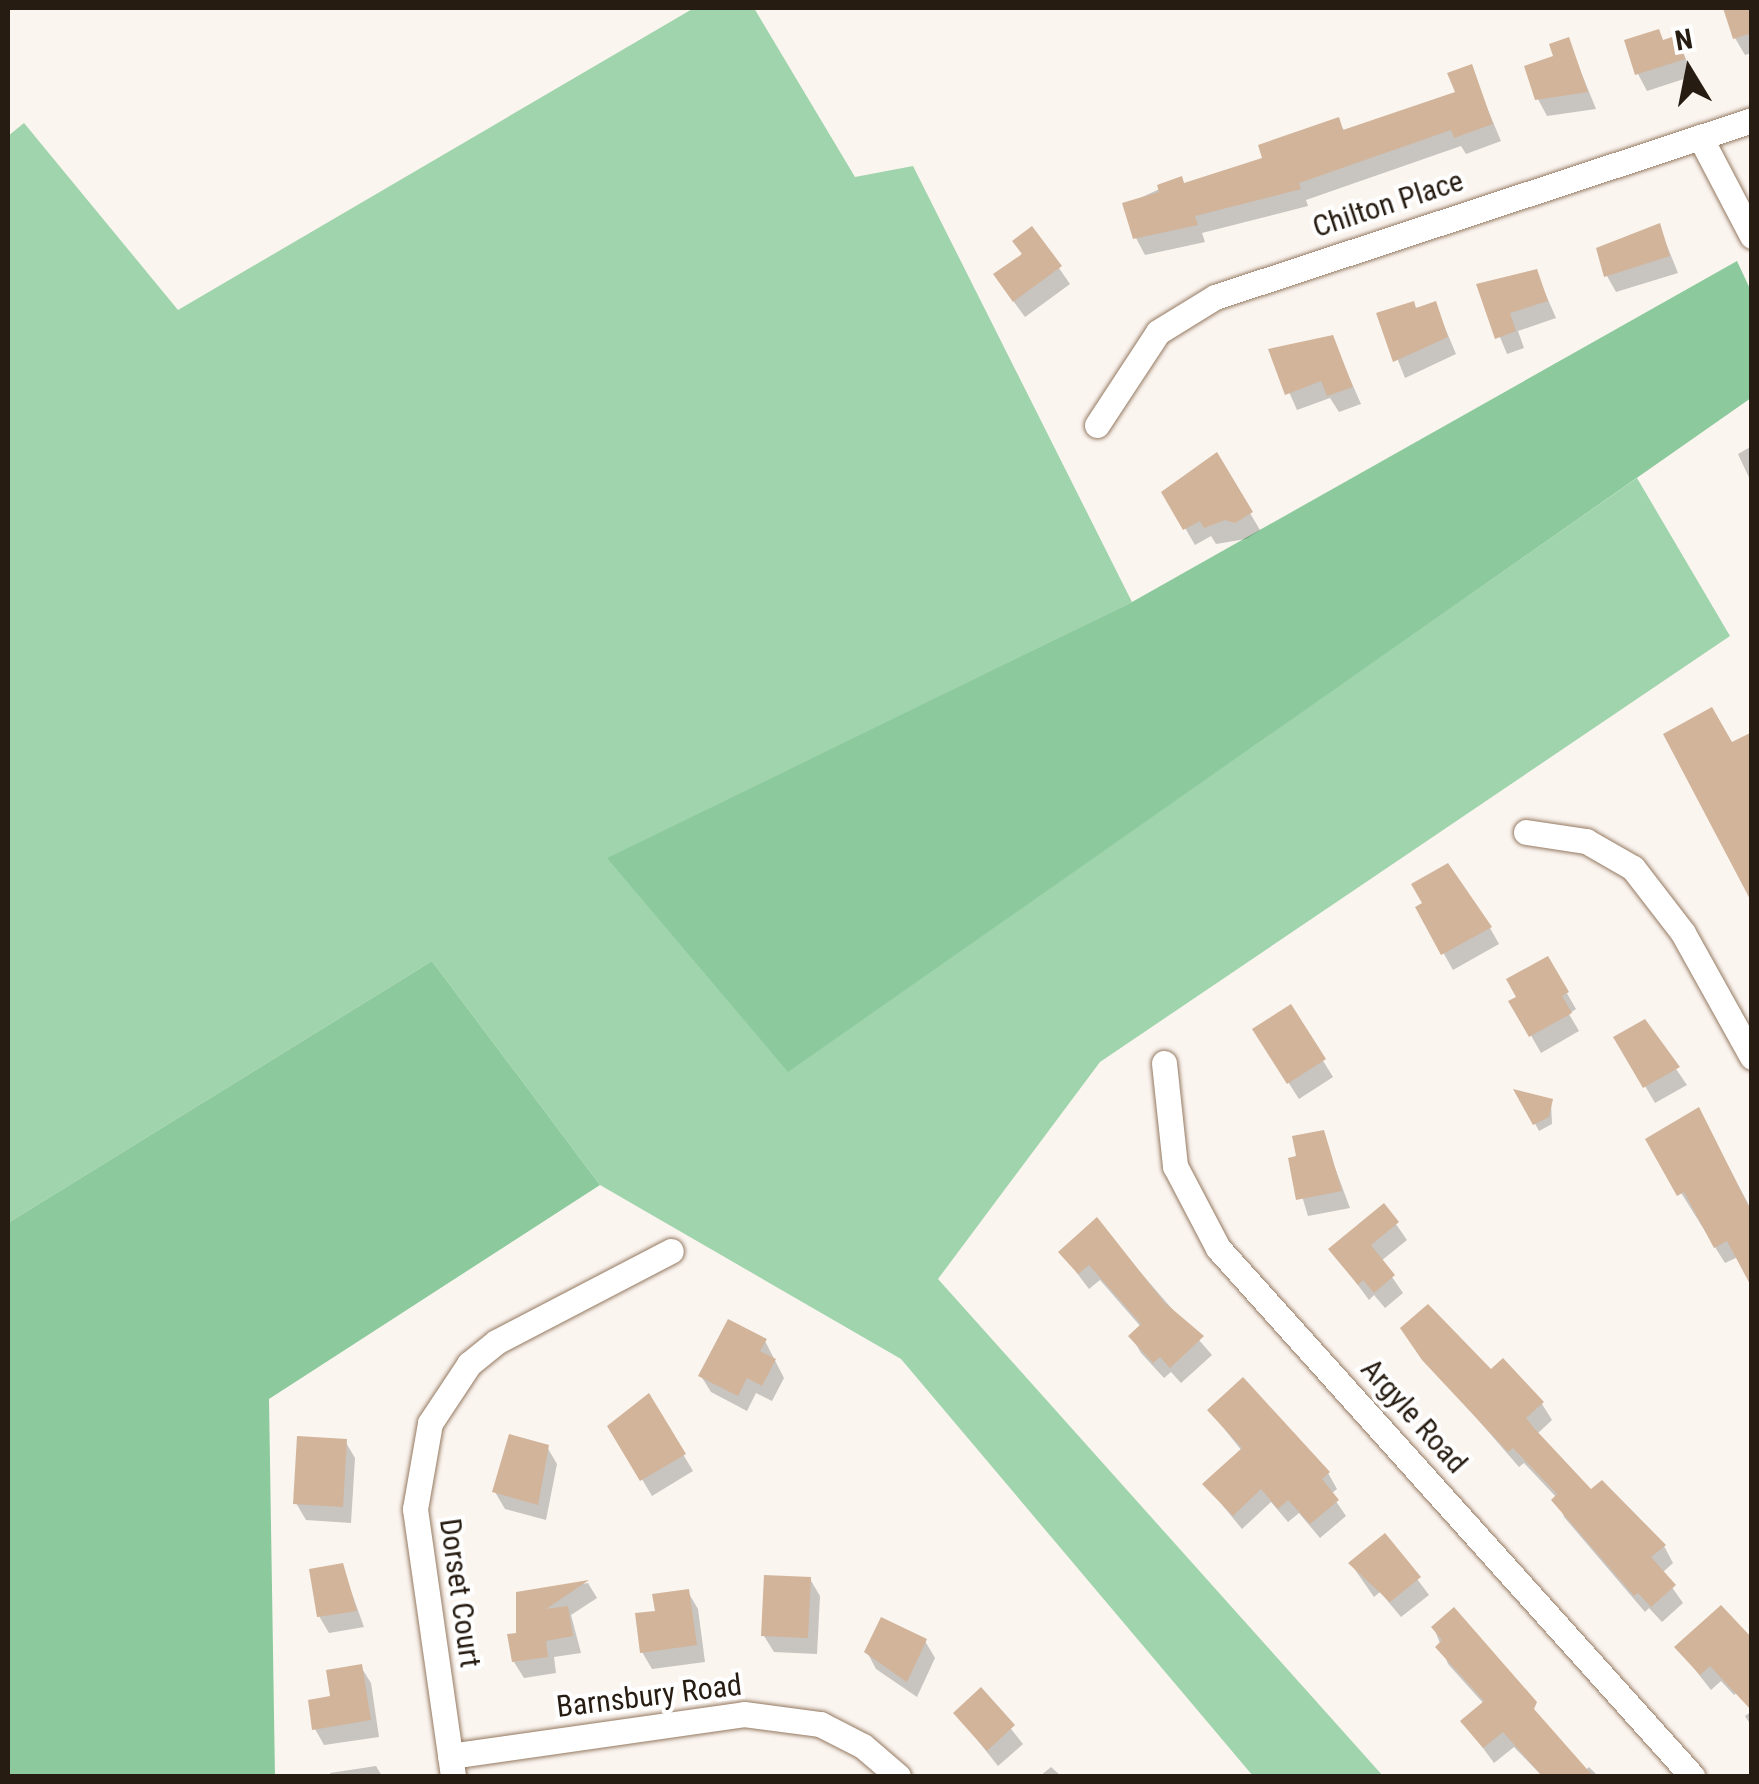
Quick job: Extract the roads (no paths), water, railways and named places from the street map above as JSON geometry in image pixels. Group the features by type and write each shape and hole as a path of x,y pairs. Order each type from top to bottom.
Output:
{"street":[{"name":"Chilton Place","path":"1097,425 1158,332 1215,297 1752,120"},
{"path":"1700,137 1752,236"},
{"path":"1526,832 1586,841 1633,868 1683,933 1752,1057"},
{"name":"Argyle Road","path":"1164,1063 1175,1166 1218,1248 1692,1776"},
{"name":"Dorset Court","path":"452,1766 415,1509 430,1424 469,1364 496,1342 671,1251"},
{"name":"Barnsbury Road","path":"452,1766 762,1714 820,1724 863,1746 898,1776"}]}
